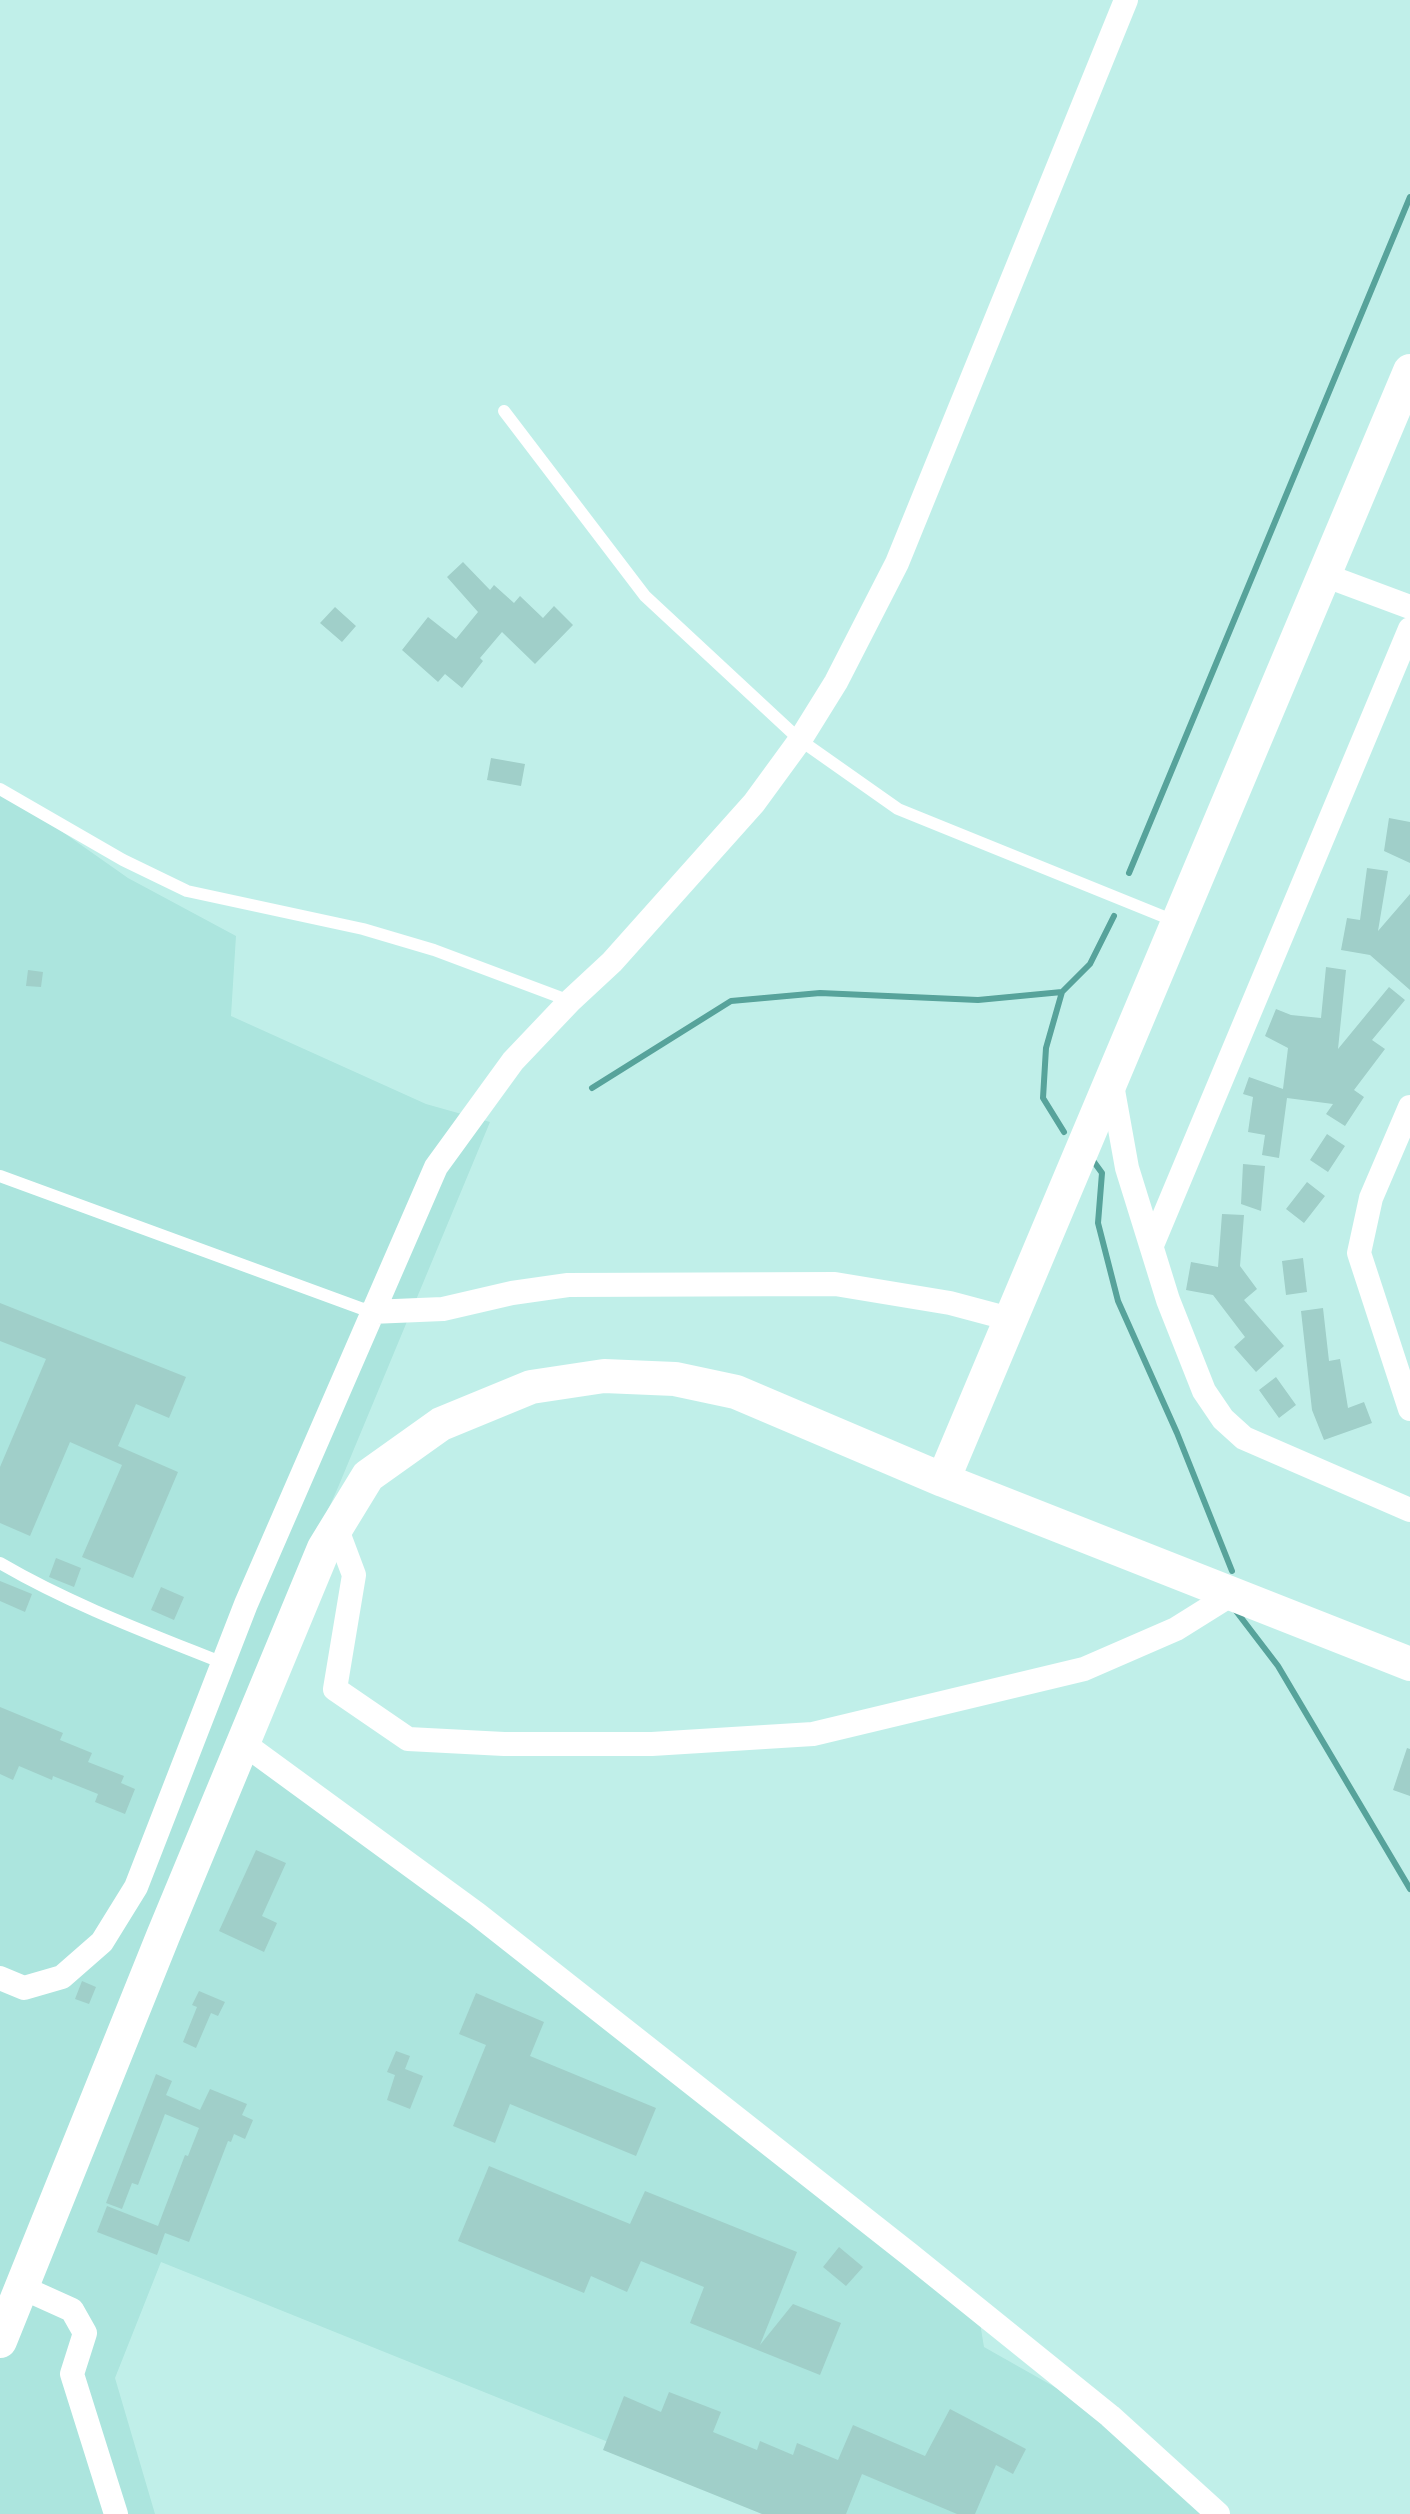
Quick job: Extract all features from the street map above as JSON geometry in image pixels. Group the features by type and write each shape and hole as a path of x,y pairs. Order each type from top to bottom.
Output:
{"street":[{"path":"0,1978 24,1988 62,1977 102,1942 136,1887 223,1663 371,1312 436,1167 513,1061 612,962 754,803 800,740 836,682 897,563 1126,0"},
{"path":"943,1480 1410,371"},
{"path":"1324,575 1410,607"},
{"path":"1152,1245 1410,629"},
{"path":"1111,1078 1127,1168 1161,1280 1204,1391 1223,1419 1244,1438 1410,1510"},
{"path":"1410,1107 1371,1198 1359,1253 1410,1409"},
{"path":"371,1312 443,1309 512,1293 568,1285 835,1284 950,1303 1010,1319"},
{"path":"0,2341 324,1548 368,1476 441,1424 531,1387 604,1376 675,1379 736,1392 943,1480 1410,1664"},
{"path":"336,1527 354,1575 335,1689 408,1739 504,1744 652,1744 813,1734 1084,1669 1176,1629 1232,1594"},
{"path":"243,1743 477,1914 909,2254 1110,2416 1218,2514"},
{"path":"21,2287 72,2310 85,2333 72,2374 116,2514"}],"lane":[{"path":"504,411 645,596 800,740 898,809 1177,922"},
{"path":"0,789 123,860 187,891 363,929 434,950 570,1001"},
{"path":"0,1176 371,1312"},
{"path":"0,1563 91,1608 223,1663"}],"shaded area":[{"path":"0,788 128,878 236,936 231,1016 426,1104 490,1122 339,1485 226,1743 322,1792 979,2317 984,2347 1060,2390 1212,2514 787,2514 161,2262 115,2378 155,2514 0,2514"}],"building":[{"path":"463,562 490,590 494,585 514,603 520,596 543,618 554,606 573,625 535,664 502,632 480,658 483,661 462,688 445,674 438,682 402,650 428,617 456,639 478,612 447,577"},
{"path":"335,607 356,626 342,642 320,623"},
{"path":"491,758 525,764 521,786 487,780"},
{"path":"1389,818 1410,822 1410,863 1384,851"},
{"path":"1367,868 1388,871 1378,931 1410,894 1410,990 1370,955 1341,950 1347,918 1360,920"},
{"path":"1326,967 1346,970 1338,1049 1389,987 1405,1000 1372,1040 1385,1049 1354,1090 1364,1097 1345,1126 1326,1114 1333,1104 1287,1098 1279,1158 1262,1155 1265,1135 1248,1132 1253,1097 1243,1094 1249,1077 1283,1089 1288,1048 1265,1036 1276,1009 1291,1015 1321,1018"},
{"path":"28,970 43,972 41,987 26,986"},
{"path":"1327,1134 1345,1146 1328,1172 1310,1160"},
{"path":"1243,1164 1265,1166 1261,1211 1241,1204"},
{"path":"1307,1182 1325,1196 1304,1223 1286,1209"},
{"path":"1222,1214 1244,1215 1240,1266 1257,1289 1244,1300 1284,1346 1256,1372 1234,1347 1245,1337 1213,1295 1186,1290 1191,1262 1218,1267"},
{"path":"1303,1258 1307,1292 1286,1295 1282,1261"},
{"path":"0,1303 186,1377 169,1418 136,1404 118,1446 178,1472 133,1578 82,1557 122,1465 70,1442 30,1536 0,1523 0,1467 46,1359 0,1341"},
{"path":"1323,1308 1329,1361 1340,1359 1348,1408 1364,1402 1372,1423 1324,1440 1312,1410 1301,1311"},
{"path":"1276,1377 1296,1405 1279,1418 1259,1390"},
{"path":"56,1558 81,1568 74,1587 49,1577"},
{"path":"0,1581 32,1594 25,1612 0,1601"},
{"path":"161,1587 184,1597 174,1620 151,1610"},
{"path":"0,1707 63,1733 60,1740 92,1753 88,1762 124,1776 121,1783 135,1789 125,1814 95,1802 98,1794 53,1776 52,1780 19,1766 13,1780 0,1774"},
{"path":"1407,1748 1410,1749 1410,1796 1393,1790"},
{"path":"256,1850 286,1863 262,1916 277,1923 264,1952 219,1931"},
{"path":"82,1981 96,1987 89,2004 75,1999"},
{"path":"199,1991 225,2002 218,2016 211,2013 196,2048 183,2042 197,2007 192,2005"},
{"path":"476,1993 544,2022 530,2056 656,2108 636,2156 510,2104 495,2143 453,2126 486,2045 459,2034"},
{"path":"396,2051 410,2056 405,2069 423,2076 410,2109 387,2100 395,2075 387,2072"},
{"path":"156,2074 172,2081 166,2095 200,2110 210,2089 247,2104 242,2115 253,2120 245,2139 234,2134 231,2142 228,2141 189,2242 165,2233 157,2255 97,2232 107,2206 158,2226 185,2155 188,2156 199,2128 165,2114 138,2185 132,2183 122,2209 106,2203"},
{"path":"489,2166 630,2224 645,2191 797,2252 760,2345 793,2304 841,2323 820,2375 690,2323 704,2287 641,2261 627,2292 591,2276 584,2293 458,2241"},
{"path":"839,2247 863,2267 846,2286 823,2267"},
{"path":"669,2392 721,2412 713,2432 757,2450 760,2441 793,2455 797,2443 838,2460 853,2425 925,2456 950,2409 1026,2449 1013,2474 996,2465 975,2514 957,2514 862,2474 846,2514 762,2514 603,2450 624,2396 661,2412"}],"waterway":[{"path":"1129,873 1410,197"},
{"path":"592,1088 731,1001 820,993 978,1000 1062,992 1090,964 1114,916"},
{"path":"1062,992 1046,1048 1043,1098 1064,1132"},
{"path":"1094,1162 1102,1173 1098,1223 1118,1301 1177,1433 1232,1571"},
{"path":"1236,1611 1278,1666 1410,1889"}]}
